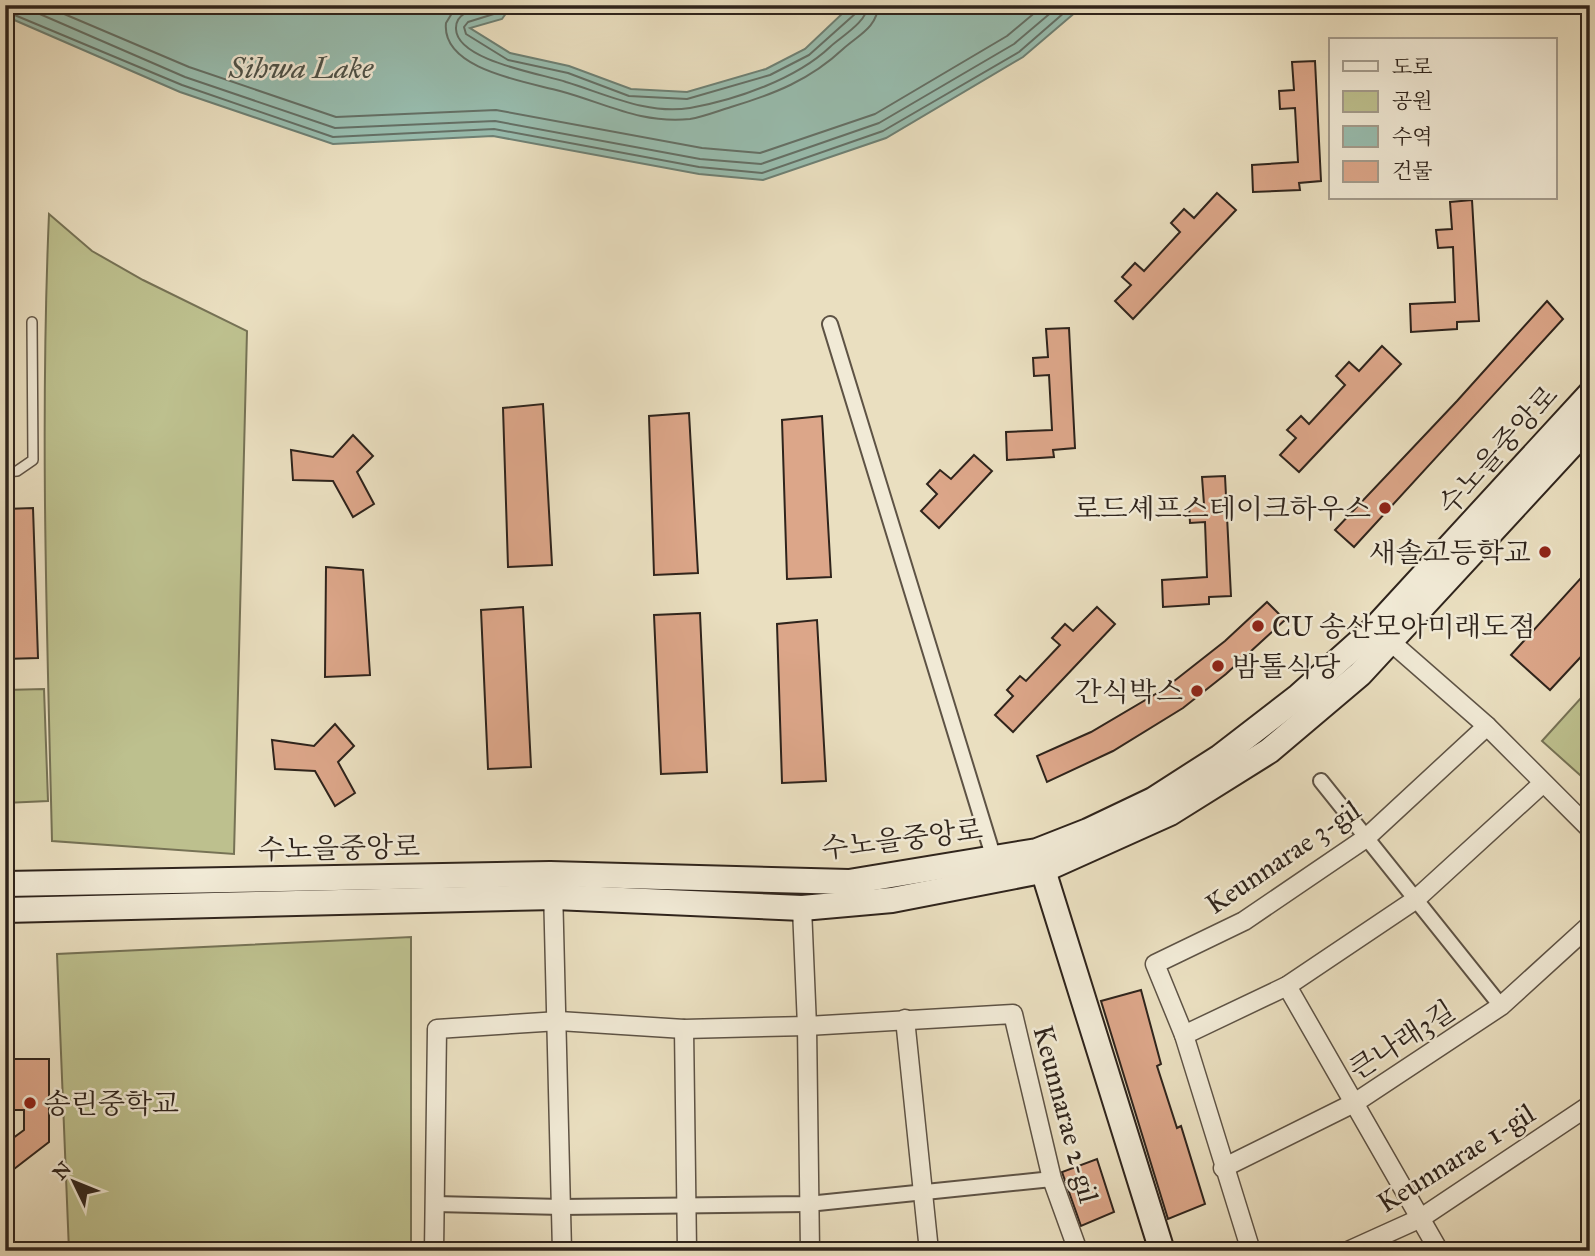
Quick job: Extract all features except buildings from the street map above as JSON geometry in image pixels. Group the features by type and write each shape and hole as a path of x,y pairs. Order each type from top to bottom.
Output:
{"main road":[{"name":"수노을중앙로","path":"5,884 552,886 849,881 1039,861 1170,813 1269,751 1360,674 1383,635 1590,394"},
{"name":"수노을중앙로","path":"1383,635 1590,425"},
{"path":"1039,861 1162,1251"},
{"name":"수노을중앙로","path":"5,910 552,886 802,908 892,900 996,867"}],"street":[{"path":"830,324 996,867"},
{"path":"1383,635 1487,726 1542,784 1590,829"},
{"name":"Keunnarae 3-gil","path":"1251,1251 1223,1168 1184,1035 1155,964 1244,920 1366,838 1487,726"},
{"path":"1321,780 1501,1006"},
{"path":"1184,1035 1287,986 1415,900 1542,784"},
{"path":"552,886 559,1021 562,1251"},
{"path":"802,908 807,1026 810,1251"},
{"name":"큰나래3길","path":"1223,1168 1356,1102 1501,1006 1590,925"},
{"path":"1287,986 1356,1102 1439,1251"},
{"name":"Keunnarae 2-gil","path":"434,1251 437,1030 559,1021 684,1029 807,1026 1013,1014 1052,1179 1078,1251"},
{"path":"905,1019 929,1251"},
{"path":"684,1029 687,1251"},
{"name":"Keunnarae 1-gil","path":"1348,1251 1421,1217 1590,1106"},
{"path":"435,1204 562,1207 808,1204 1052,1179"}],"lane":[{"path":"5,472 17,471 33,460 32,322"}],"green space":[{"path":"49,214 92,251 143,280 247,331 234,854 52,841 45,449"},
{"path":"1590,688 1590,784 1542,741"},
{"path":"44,689 48,801 5,803 5,690"},
{"path":"411,937 411,1251 69,1251 57,954"}],"water":[{"name":"Sihwa Lake","path":"5,5 512,5 502,19 470,28 510,53 569,66 631,89 687,92 766,69 805,49 845,11 859,5 1084,5 1023,57 886,138 763,180 699,174 493,136 333,144 180,92 5,16"}],"place":[{"name":"로드셰프스테이크하우스","path":"1385,508"},
{"name":"새솔고등학교","path":"1545,552"},
{"name":"CU 송산모아미래도점","path":"1258,626"},
{"name":"밤톨식당","path":"1218,666"},
{"name":"간식박스","path":"1197,691"},
{"name":"송린중학교","path":"30,1103"}]}
